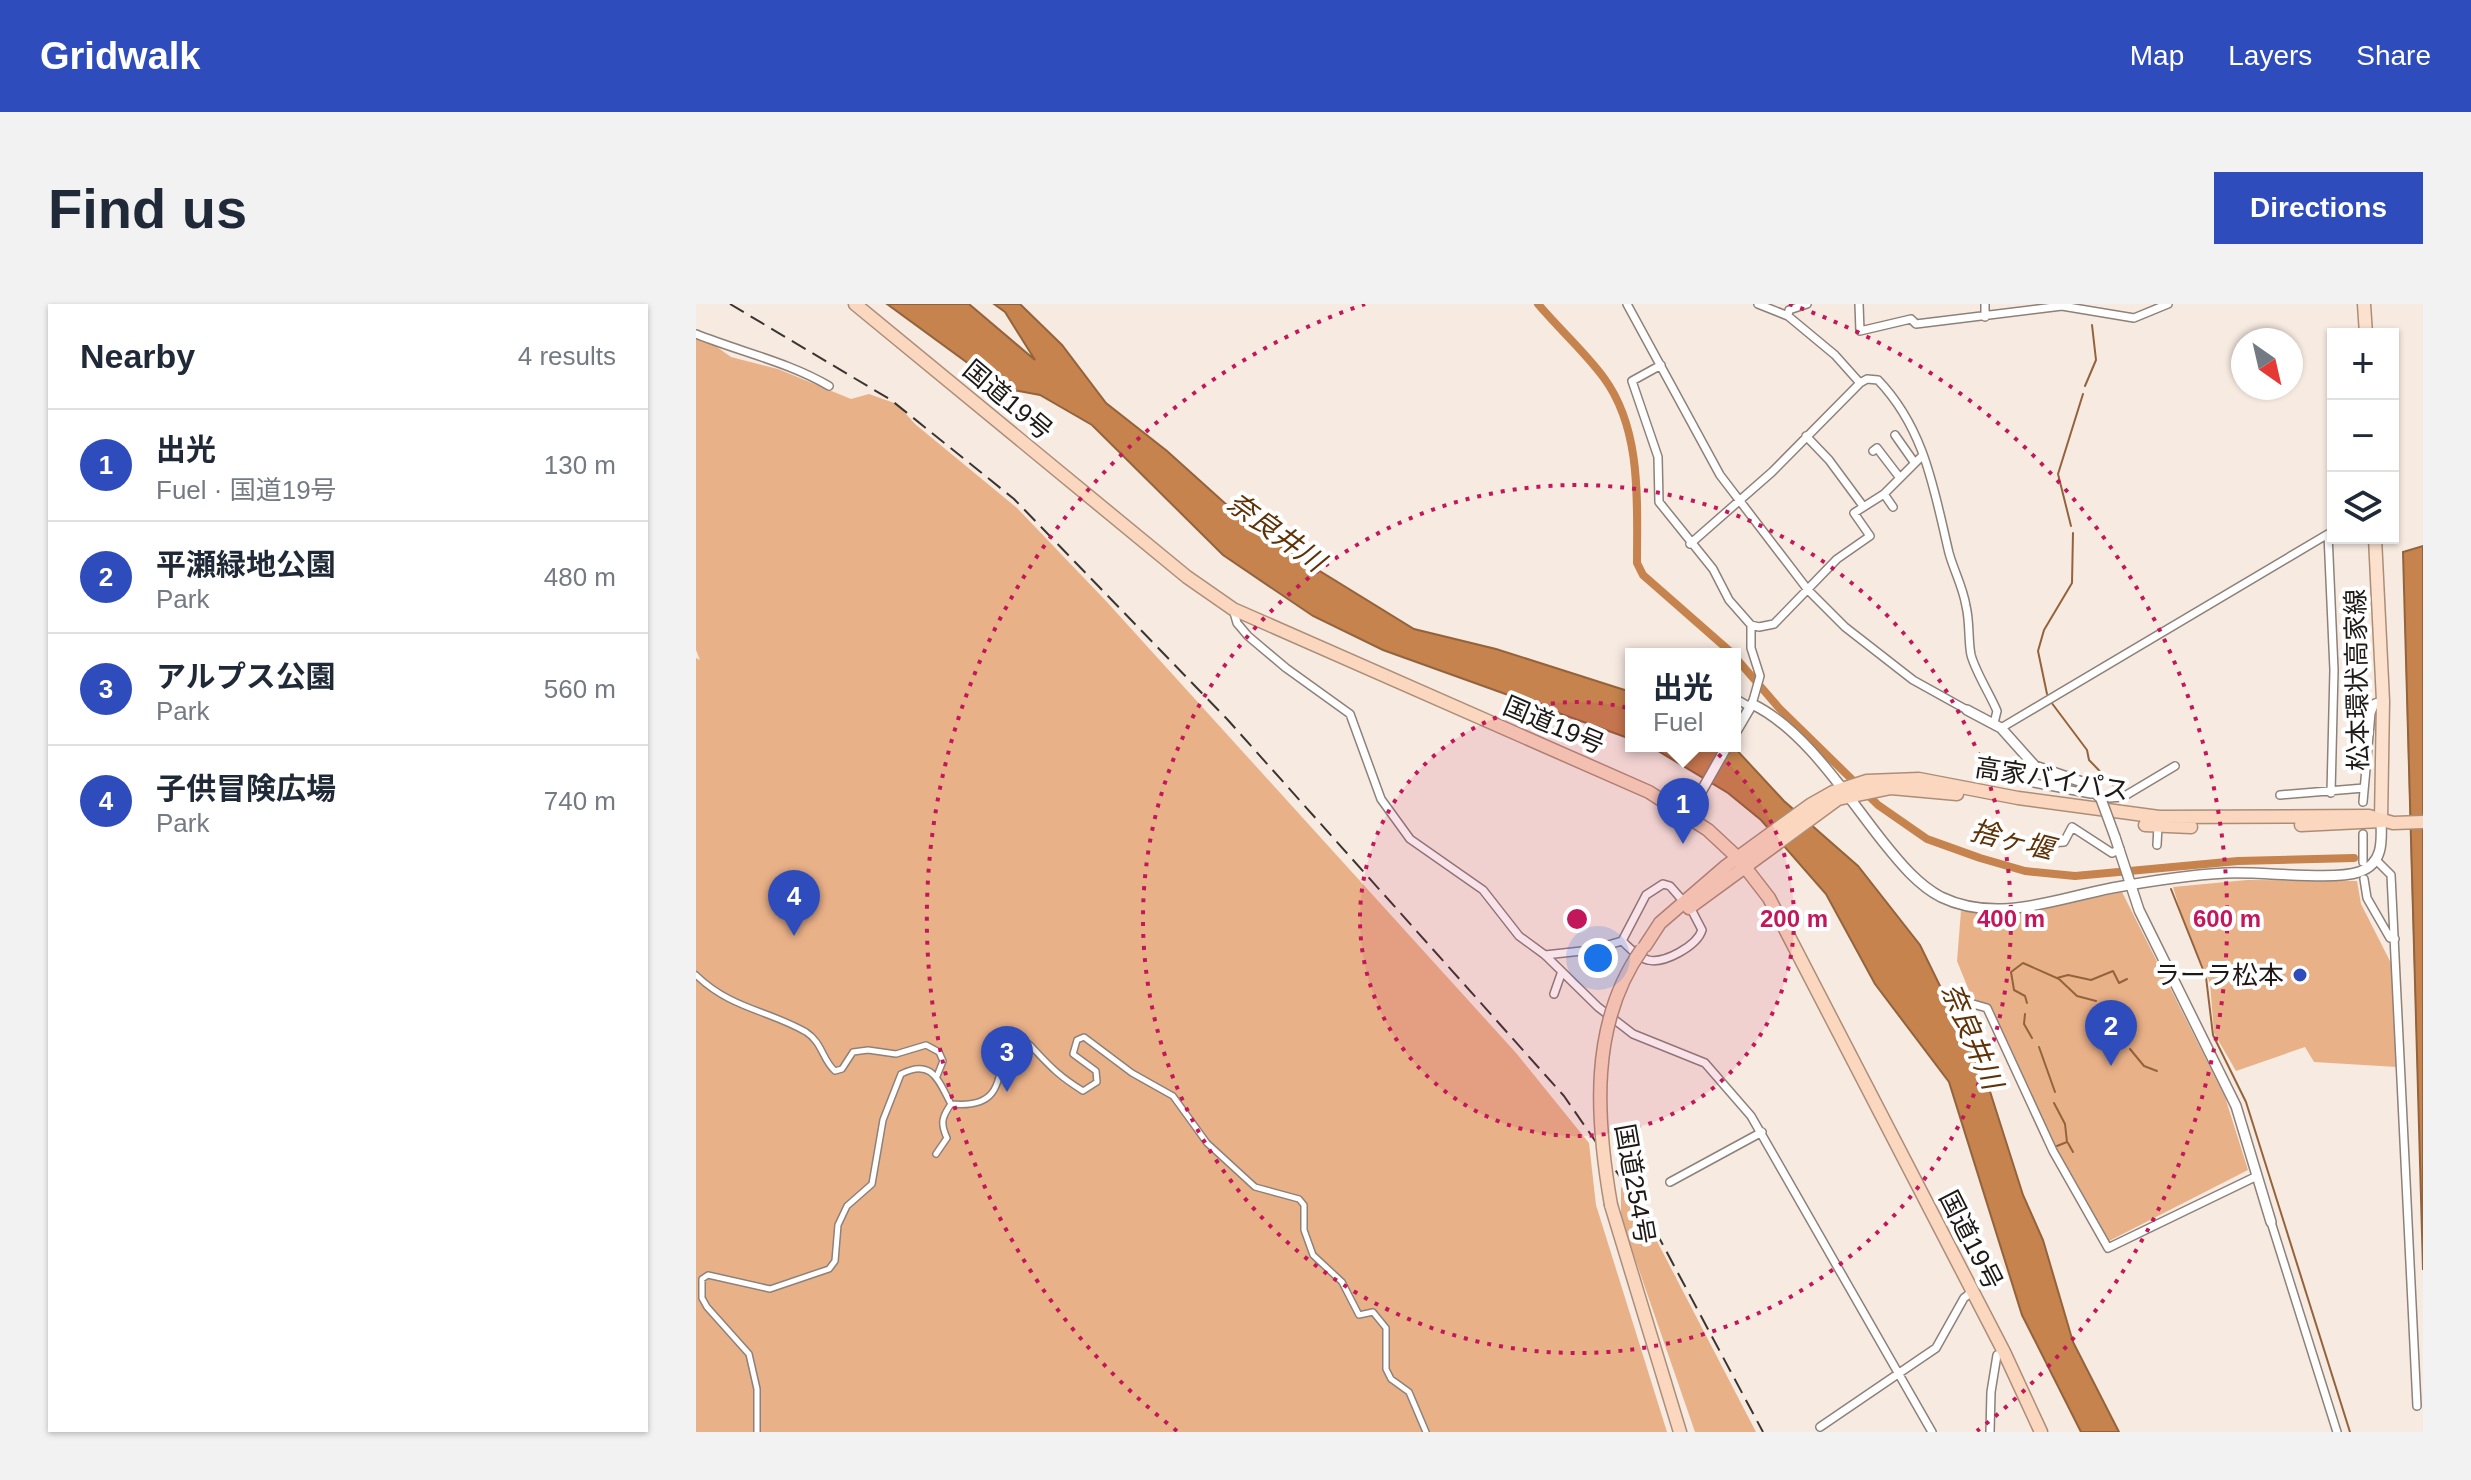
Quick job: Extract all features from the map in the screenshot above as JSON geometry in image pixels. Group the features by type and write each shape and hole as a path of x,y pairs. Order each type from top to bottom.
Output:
{"highway":[{"name":"国道19号","path":"855,304 1187,577 1233,609 1590,764 1688,815 1745,858 1789,931 2004,1352 2041,1432"},
{"name":"高家バイパス","path":"1745,858 1844,793 1900,777 1933,780 2115,813 2189,819 2369,816 2396,823 2423,822"},
{"name":"高家バイパス","path":"1871,785 1939,790 2158,825 2369,825 2381,821"},
{"name":"国道254号","path":"1680,1432 1611,1205 1601,1118 1603,1052 1613,1002 1660,923 1745,858"}],"main road":[{"path":"2364,304 2366,328"},
{"name":"松本環状高家線","path":"2375,544 2383,701 2381,821"}],"street":[{"path":"1627,304 1720,475 1808,590 1845,627 1913,680 1998,726 2035,766 2088,784 2105,798 2115,813"},
{"path":"1758,304 1788,316 1835,355 1860,383"},
{"path":"1788,316 1789,310 1807,304"},
{"path":"1859,304 1860,331 1911,319 1916,324 2062,306 2134,318 2168,304"},
{"path":"1985,304 1985,317"},
{"path":"696,334 756,358 795,367 829,386"},
{"path":"1661,365 1632,381 1658,457 1659,502 1713,569 1729,600 1751,625 1774,624 1837,559 1870,536 1854,513 1884,494 1922,456"},
{"path":"1690,544 1772,472 1860,383 1867,379 1878,380 1896,399 1922,444 1922,456 1937,497 1950,558 1960,579 1971,656 1997,711 1998,726"},
{"path":"1895,435 1914,462"},
{"path":"1806,436 1829,460 1863,506"},
{"path":"1873,451 1877,448 1900,478"},
{"path":"1884,494 1893,507"},
{"path":"1998,726 2328,534 2334,670 2331,793"},
{"path":"1233,609 1237,623 1248,636 1350,714 1381,799 1402,831 1483,890 1519,936 1545,955 1561,974 1633,1034 1705,1063 1762,1132 1897,1376 1932,1432"},
{"path":"1741,723 1750,707 1760,676 1751,648 1751,625"},
{"path":"2363,802 2371,713 2375,703 2383,701"},
{"path":"1741,702 1786,729 1907,870 1939,896 1958,904 2005,911 2130,881 2225,873 2344,874 2360,871 2376,860 2381,848 2381,821"},
{"path":"1688,815 1723,752"},
{"path":"2035,766 2027,775 2034,783 2105,798 2175,766"},
{"path":"2280,795 2364,788"},
{"path":"2105,798 2115,837 2147,927 2236,1106 2337,1432"},
{"path":"2157,845 2158,825"},
{"path":"2049,843 2064,842 2072,827 2112,853 2122,854"},
{"path":"2363,834 2363,862"},
{"path":"2376,860 2391,875 2417,1406"},
{"path":"2364,879 2370,905 2390,938 2395,939"},
{"path":"1545,955 1591,950 1622,941 1646,895 1663,884 1670,886 1687,904 1702,930 1694,944 1657,961 1643,959 1622,941"},
{"path":"1554,994 1561,974"},
{"path":"696,975 736,1004 806,1032 817,1041 835,1071 842,1069 853,1052 868,1050 896,1054 926,1045 939,1052 943,1061 937,1076"},
{"path":"1973,1004 1987,1008 1991,1014 2000,1043 2053,1151 2108,1248 2257,1176"},
{"path":"951,1104 975,1104 991,1096 1000,1082 1003,1052 1019,1042 1029,1044 1042,1062 1061,1078 1083,1091 1089,1090 1097,1082 1096,1071 1073,1054 1077,1040 1084,1037 1132,1073 1173,1096 1226,1163 1255,1187 1295,1196 1304,1205 1304,1230 1313,1255 1342,1282 1359,1315 1373,1312 1386,1328 1386,1369 1391,1379 1409,1392 1426,1432"},
{"path":"757,1432 757,1389 749,1354 699,1298 702,1279 708,1275 770,1289 829,1269 835,1261 838,1225 847,1206 872,1184 877,1170 881,1132 901,1074 914,1067 937,1076 951,1104"},
{"path":"936,1154 947,1138 943,1116 951,1104"},
{"path":"1670,1182 1762,1132"},
{"path":"1820,1427 1936,1348 1964,1298 1973,1291"},
{"path":"1990,1432 1993,1368 1997,1355 2004,1352"}],"shaded area":[{"path":"887,304 969,304 1035,360 1005,312 994,304 1020,304 1062,345 1106,403 1167,451 1258,533 1414,629 1496,649 1625,690 1625,737 1383,650 1313,616 1223,555 1092,425 1040,395 1002,388"},
{"path":"696,332 731,357 778,369 851,399 869,394 897,404 915,424 1017,508 1106,601 1517,1054 1589,1143 1596,1205 1667,1432 696,1432 696,658 700,660 696,650"},
{"path":"2423,546 2423,1270 2403,552"},
{"path":"1660,752 1739,752 1784,801 1858,866 1920,945 1987,1082 2023,1195 2043,1240 2073,1342 2119,1432 2081,1432 2022,1315 1949,1082 1875,984 1826,894 1761,820 1728,793"},
{"name":"ラーラ松本","path":"2247,880 2357,881 2361,904 2393,967 2397,1067 2314,1062 2305,1047 2236,1071 2214,1033 2210,983 2185,926 2173,887"},
{"path":"2122,892 2225,1097 2248,1170 2107,1242 2058,1157 2002,1041 1994,1013 1972,998 1957,961 1961,911 2004,916"},
{"path":"1621,1187 1632,1193 1756,1432 1695,1432 1621,1218"}],"waterway":[{"name":"捨ヶ堰","path":"1538,304 1604,378 1625,420 1635,467 1637,563 1643,575 1726,648"},
{"path":"2085,386 2096,360 2092,325"},
{"path":"2071,526 2058,474 2083,394"},
{"path":"2047,694 2038,651 2044,630 2072,583 2073,533"},
{"name":"捨ヶ堰","path":"1741,664 1779,708 1878,805 1927,839 1980,858 2025,871 2075,876 2238,861 2354,858"},
{"path":"2051,702 2087,750 2089,760 2119,791"},
{"path":"2171,889 2206,977 2213,1035 2246,1102 2350,1432"},
{"path":"2027,1003 2025,996 2014,990 2011,972 2023,963 2059,979 2077,996 2096,1001"},
{"path":"2057,978 2068,975 2091,980 2113,971 2119,983 2127,979"},
{"path":"2025,1014 2024,1024 2032,1038"},
{"path":"2100,1014 2120,1047"},
{"path":"2039,1047 2055,1092"},
{"path":"2130,1049 2144,1066 2157,1071"},
{"path":"2054,1103 2065,1124 2067,1142 2057,1146"},
{"path":"2068,1143 2073,1152"}],"railway":[{"path":"730,304 891,400 1014,499 1227,719 1564,1096 1648,1217 1763,1432"}],"place":[{"name":"出光","path":"1683,844"},
{"name":"子供冒険広場","path":"794,936"},
{"name":"ラーラ松本","path":"2300,975"},
{"name":"平瀬緑地公園","path":"2111,1066"},
{"name":"アルプス公園","path":"1007,1092"}],"water label":[{"name":"奈良井川","path":"1276,532"},
{"name":"奈良井川","path":"1972,1036"}]}
